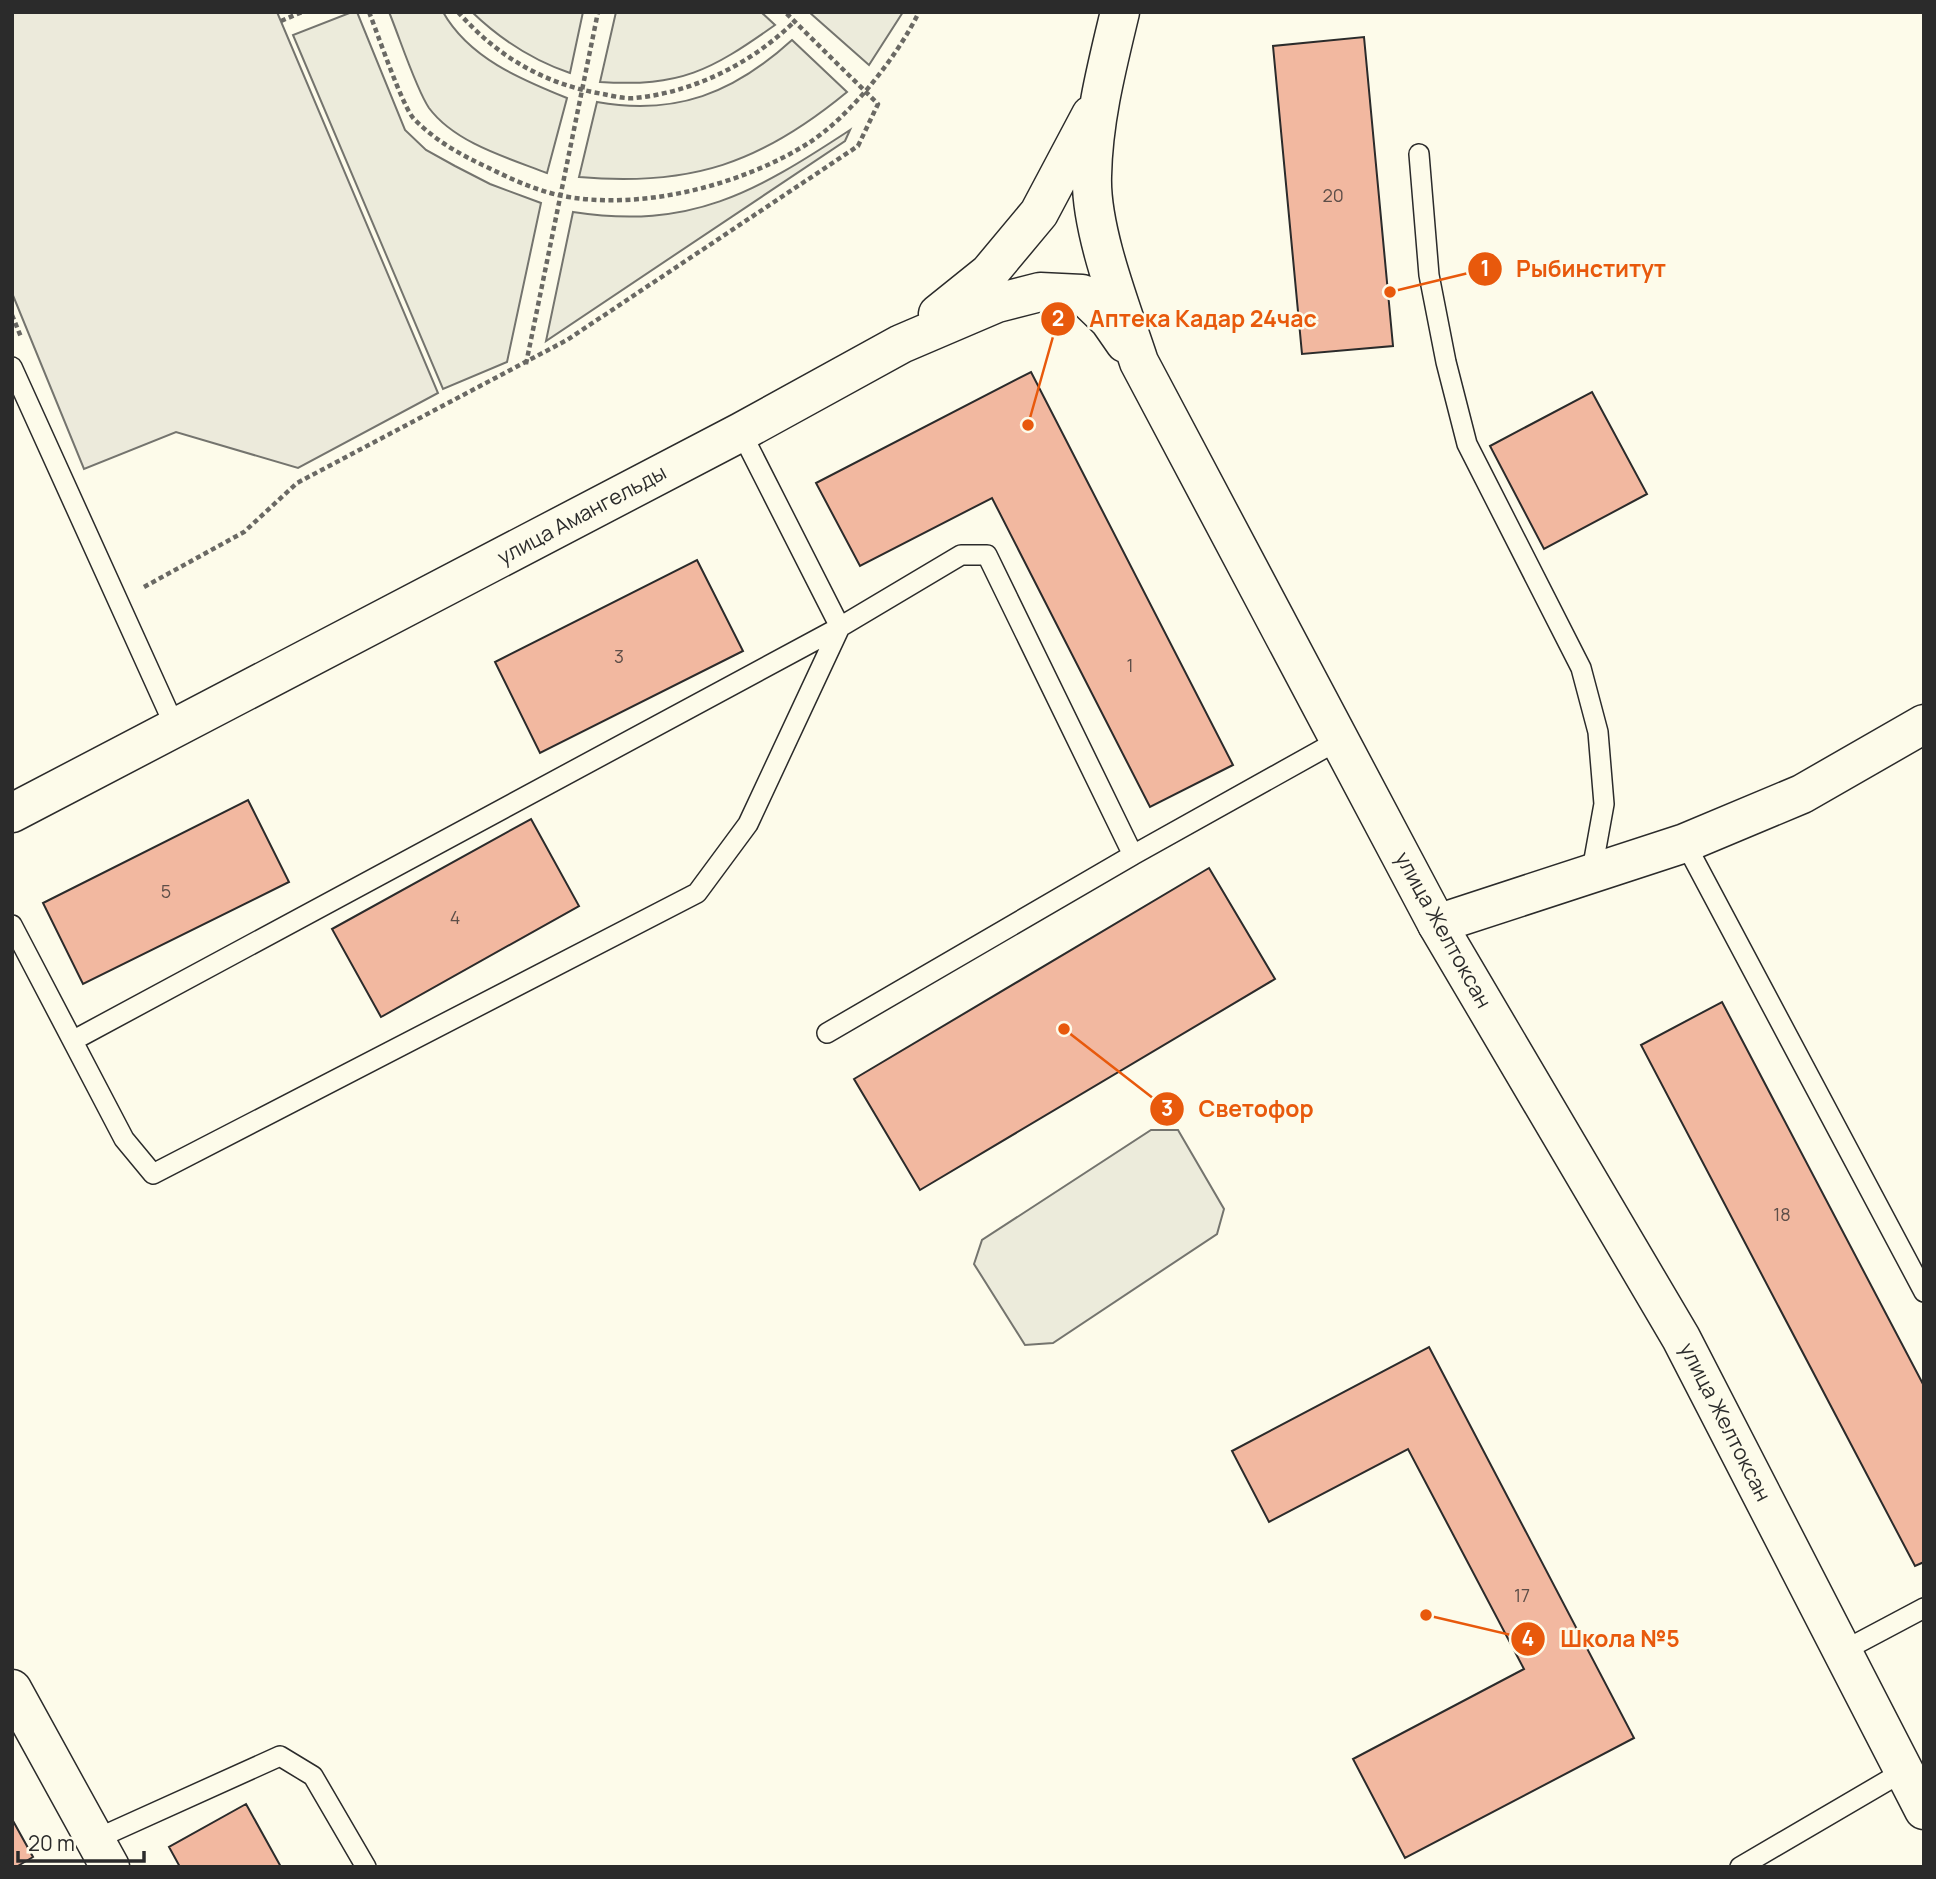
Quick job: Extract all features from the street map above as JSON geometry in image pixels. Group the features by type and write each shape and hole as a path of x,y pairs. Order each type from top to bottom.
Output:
{"street":[{"name":"улица Желтоксан","path":"1120,12 1100,99 1091,178 1111,278 1139,362 1437,924 1681,1338 1924,1810"},
{"path":"901,344 989,273 1039,213 1100,99"},
{"name":"улица Амангельды","path":"12,813 741,432 901,344 997,303 1040,292 1082,294 1109,320 1139,362"},
{"path":"1437,924 1591,876 1685,843 1802,794 1923,730"},
{"path":"12,1689 102,1854"}],"lane":[{"path":"1419,154 1429,275 1446,362 1467,444 1581,668 1598,732 1604,804 1591,876"},
{"path":"12,367 176,729"},
{"path":"741,432 840,627"},
{"path":"74,1041 840,627 961,555 986,555 1133,855"},
{"path":"12,925 124,1139 153,1174 697,893 748,824 840,627"},
{"path":"827,1033 1133,855 1339,740"},
{"path":"1685,843 1924,1292"},
{"path":"1843,1651 1924,1608"},
{"path":"102,1854 280,1756 313,1776 366,1867"},
{"path":"1740,1867 1904,1772"}],"path":[{"path":"281,21 302,12"},
{"path":"369,12 412,117 449,149 527,186 560,195 620,199 692,191 747,176 809,143 867,91 906,38 919,12"},
{"path":"458,12 480,37 523,68 582,90 632,99 679,89 728,70 772,43 795,22"},
{"path":"526,364 598,12"},
{"path":"118,600 212,552 244,532 297,483 567,340 858,146 878,104 785,12"}],"shaded area":[{"path":"12,12 277,12 438,393 298,468 176,432 84,469 12,293"},
{"path":"357,12 405,130 426,150 455,166 490,184 541,203 507,362 443,389 293,35"},
{"path":"389,12 443,12 454,28 481,54 514,75 567,98 547,173 483,148 453,131 440,120 429,108 419,88"},
{"path":"472,12 583,12 570,73 518,48 494,32"},
{"path":"616,12 761,12 775,25 732,54 694,73 652,82 600,82"},
{"path":"809,12 903,12 869,65"},
{"path":"792,40 847,92 785,137 723,165 690,173 656,178 579,177 597,102 653,106 702,96 726,87 748,74"},
{"path":"850,130 845,141 546,341 573,212 653,216 687,211 751,188 783,172"},
{"path":"1151,1130 1178,1130 1224,1209 1217,1234 1053,1343 1025,1345 974,1264 982,1240"}],"building":[{"path":"1364,37 1393,346 1302,354 1273,46"},
{"path":"1031,372 1233,765 1150,807 992,498 860,566 816,483"},
{"path":"1592,392 1647,494 1544,549 1490,446"},
{"path":"697,560 743,651 540,753 495,662"},
{"path":"248,800 289,882 83,984 43,903"},
{"path":"531,819 579,906 381,1017 332,929"},
{"path":"1209,868 1275,979 920,1190 854,1079"},
{"path":"1722,1002 1924,1386 1924,1562 1915,1566 1641,1045"},
{"path":"1429,1347 1634,1738 1405,1858 1353,1759 1524,1669 1408,1449 1269,1522 1232,1451"},
{"path":"246,1804 281,1867 180,1867 169,1847"},
{"path":"12,1819 33,1857 16,1867 12,1867"}],"place":[{"name":"Рыбинститут","path":"1390,292"},
{"name":"Аптека Кадар 24час","path":"1028,425"},
{"name":"Светофор","path":"1064,1029"},
{"name":"Школа №5","path":"1426,1615"}]}
